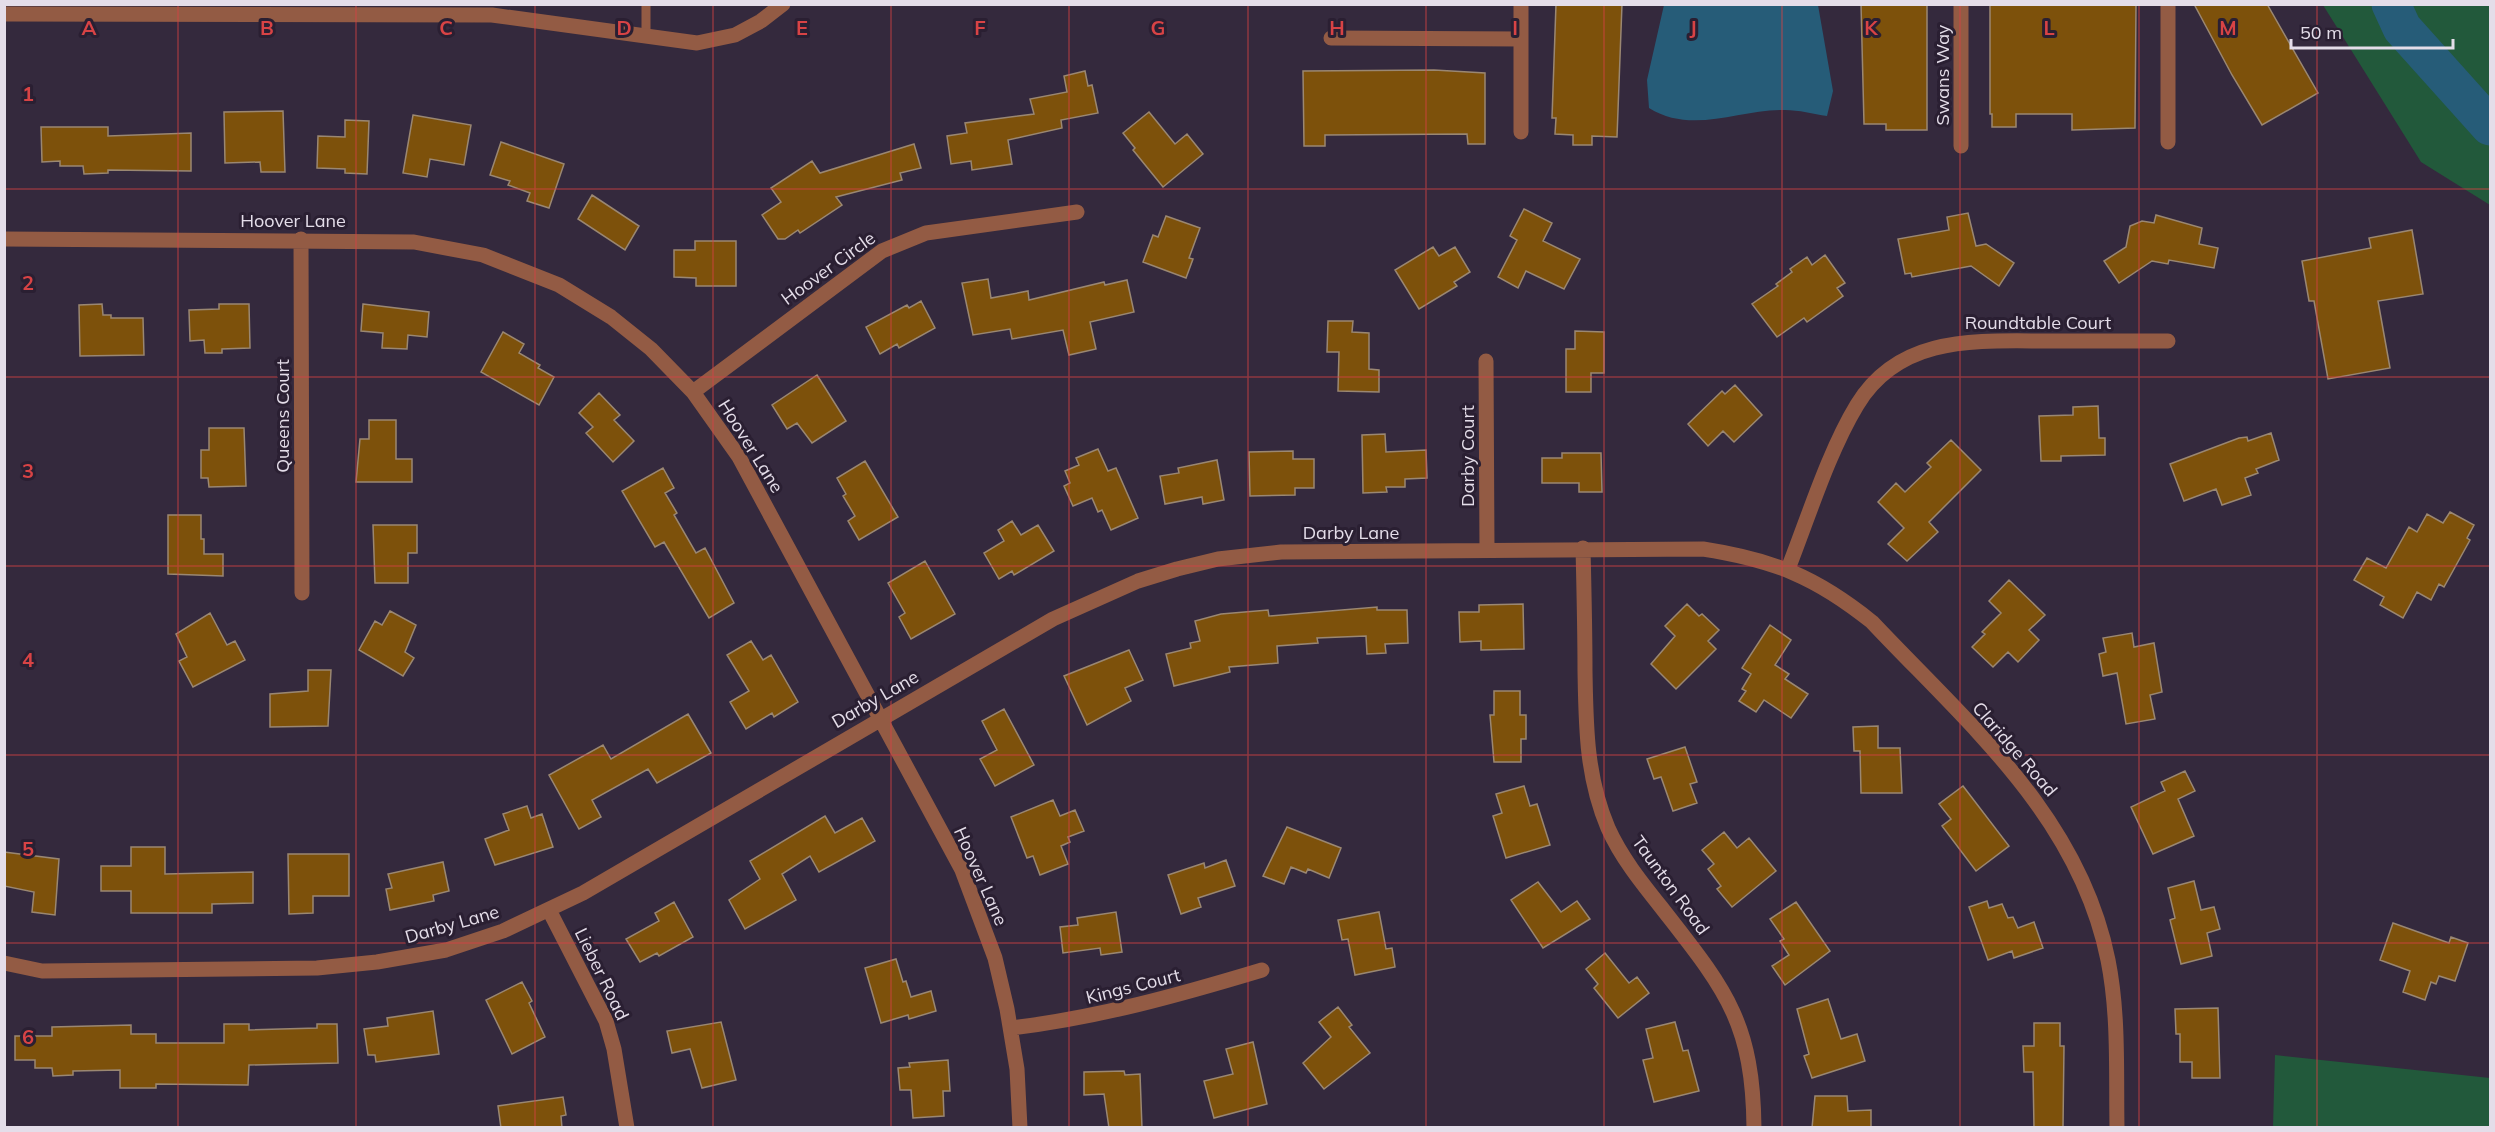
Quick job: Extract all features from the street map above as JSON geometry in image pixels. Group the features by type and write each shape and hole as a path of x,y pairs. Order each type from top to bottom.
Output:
{"street":[{"path":"4,14 325,10 492,15 688,43 717,40 744,30 783,4"},
{"path":"1521,4 1521,132"},
{"name":"Swans Way","path":"1961,4 1961,146"},
{"path":"2168,4 2168,142"},
{"path":"1331,38 1521,39"},
{"name":"Hoover Circle","path":"693,392 882,251 926,233 1077,212"},
{"name":"Hoover Lane","path":"4,239 301,239 414,242 464,250 521,269 559,285 611,317 666,363 693,392 738,458 880,718 970,890 995,958 1011,1028 1020,1128"},
{"name":"Queens Court","path":"301,239 302,593"},
{"name":"Roundtable Court","path":"1788,569 1847,422 1869,388 1902,362 1918,353 1956,342 2168,341"},
{"name":"Darby Court","path":"1486,361 1487,550"},
{"name":"Darby Lane","path":"4,963 42,971 347,967 446,950 503,931 549,910 880,718 1081,605 1138,581 1187,566 1281,552 1583,548 1703,549 1758,560 1788,569"},
{"name":"Taunton Road","path":"1583,548 1586,748 1594,788 1608,828 1623,855 1708,968 1730,1002 1750,1061 1754,1128"},
{"name":"Claridge Road","path":"1788,569 1840,597 1872,622 2021,779 2051,820 2084,882 2108,959 2115,1019 2117,1128"},
{"name":"Lieber Road","path":"549,910 606,1021 614,1049 627,1128"},
{"name":"Kings Court","path":"1011,1028 1089,1018 1149,1004 1262,970"}],"lane":[{"path":"646,4 646,37"}],"green space":[{"path":"2323,5 2490,5 2490,205 2421,162"},
{"path":"2275,1055 2490,1078 2490,1127 2273,1127"}],"water":[{"path":"1664,5 1818,5 1833,91 1827,116 1785,110 1716,119 1682,120 1665,116 1649,108 1647,80"}],"building":[{"path":"1556,4 1622,4 1617,137 1592,136 1592,145 1573,145 1573,135 1555,134 1556,118 1552,118"},
{"path":"1861,4 1927,4 1927,130 1886,130 1886,124 1864,124"},
{"path":"1990,4 2136,4 2135,128 2072,130 2072,114 2016,114 2016,127 1992,127"},
{"path":"2194,4 2267,4 2318,93 2262,125"},
{"path":"1434,70 1485,73 1485,144 1468,144 1467,134 1325,135 1325,146 1304,146 1303,71"},
{"path":"1085,71 1088,86 1092,85 1098,113 1061,120 1062,128 1008,140 1012,164 972,170 971,161 951,164 947,136 967,133 965,123 1034,114 1030,99 1067,92 1064,76"},
{"path":"283,111 285,172 261,172 260,162 225,163 224,112"},
{"path":"1149,112 1175,144 1187,134 1203,154 1163,187 1133,150 1135,148 1123,133"},
{"path":"413,115 471,125 464,165 430,159 427,177 403,173"},
{"path":"345,120 369,121 367,174 345,173 345,169 317,168 318,136 345,137"},
{"path":"41,127 108,127 108,136 191,133 191,171 108,170 108,173 84,174 83,166 60,166 60,161 42,162"},
{"path":"501,142 564,164 549,208 527,201 530,193 508,185 510,181 490,175"},
{"path":"914,144 921,168 900,173 902,180 836,197 842,205 800,233 798,230 785,239 778,239 762,215 781,202 771,188 812,161 820,173"},
{"path":"592,195 639,226 625,250 578,219"},
{"path":"1524,209 1552,223 1543,241 1580,259 1564,289 1526,271 1518,288 1498,277 1517,240 1510,236"},
{"path":"1968,213 1976,246 1986,244 2014,263 1999,286 1971,266 1912,277 1911,273 1905,274 1898,239 1949,230 1947,217"},
{"path":"2156,215 2202,228 2199,244 2218,248 2214,268 2169,260 2168,264 2152,261 2119,283 2104,261 2126,247 2130,226 2142,221 2154,223"},
{"path":"1166,216 1200,228 1189,258 1193,259 1186,278 1143,262 1153,235 1158,237"},
{"path":"2412,230 2423,294 2378,301 2390,368 2328,379 2314,301 2309,301 2302,261 2371,248 2369,238"},
{"path":"695,241 736,241 736,286 696,286 696,278 674,277 674,250 695,250"},
{"path":"1433,247 1439,256 1455,247 1470,272 1454,282 1457,286 1419,309 1395,270"},
{"path":"1825,255 1845,283 1837,288 1843,296 1807,322 1804,318 1777,337 1752,304 1778,286 1776,284 1792,272 1790,269 1807,257 1812,265"},
{"path":"988,279 991,298 1028,291 1029,300 1104,282 1105,285 1127,280 1134,312 1090,322 1096,349 1069,355 1063,330 1012,339 1010,329 973,335 962,283"},
{"path":"921,301 935,328 899,348 897,344 880,354 866,327 907,305 909,308"},
{"path":"102,304 103,315 111,315 111,318 143,318 144,355 80,356 79,305"},
{"path":"219,304 249,304 250,348 222,349 222,353 205,353 204,340 190,341 189,310 219,309"},
{"path":"363,304 429,312 427,337 408,335 407,349 382,348 383,333 361,331"},
{"path":"1328,321 1353,321 1352,332 1369,333 1369,369 1379,370 1379,392 1338,391 1339,352 1327,352"},
{"path":"1575,331 1604,332 1604,373 1591,373 1591,392 1566,392 1566,349 1575,349"},
{"path":"503,332 524,344 519,353 540,365 538,368 554,377 539,405 481,372"},
{"path":"817,375 846,421 812,443 797,423 787,429 772,405"},
{"path":"1735,385 1762,415 1734,442 1723,431 1708,446 1688,424 1722,391 1725,394"},
{"path":"599,393 620,415 614,420 634,441 613,462 586,433 593,427 579,413"},
{"path":"2098,406 2099,438 2105,438 2105,455 2061,456 2061,461 2041,461 2039,416 2073,415 2073,407"},
{"path":"369,420 396,420 396,459 412,459 412,482 356,482 360,439 369,439"},
{"path":"209,428 244,428 246,486 209,487 208,478 201,478 201,450 209,450"},
{"path":"2271,433 2279,460 2256,469 2258,473 2245,478 2251,495 2222,505 2216,489 2184,501 2170,464 2239,438 2247,437 2248,441"},
{"path":"1385,434 1386,452 1426,450 1427,478 1405,479 1405,487 1386,487 1387,492 1363,493 1362,435"},
{"path":"1951,440 1981,470 1929,522 1938,532 1907,561 1888,544 1904,528 1878,502 1896,483 1905,492 1931,467 1927,463"},
{"path":"1098,449 1108,471 1116,468 1138,518 1111,530 1102,510 1098,512 1092,498 1073,506 1064,486 1070,483 1065,471 1079,465 1076,458"},
{"path":"1293,451 1293,459 1314,459 1314,488 1295,488 1295,495 1250,496 1249,452"},
{"path":"1562,453 1601,453 1602,492 1579,492 1579,483 1542,483 1542,458 1562,458"},
{"path":"1217,460 1224,500 1203,504 1202,497 1165,504 1160,476 1179,473 1178,468"},
{"path":"865,461 898,517 859,540 848,521 855,516 843,496 846,494 837,478"},
{"path":"663,468 674,488 665,493 677,513 674,515 696,553 705,548 734,603 709,618 664,542 655,547 622,491"},
{"path":"2450,512 2474,525 2467,538 2470,540 2444,587 2439,584 2431,600 2417,592 2403,618 2380,605 2384,597 2354,580 2367,558 2386,568 2409,527 2417,532 2427,514 2443,523"},
{"path":"168,515 201,515 201,539 204,539 204,554 223,554 223,576 168,574"},
{"path":"1012,521 1021,535 1038,525 1054,551 1014,575 1012,571 999,579 984,553 1004,541 998,530"},
{"path":"373,525 417,525 417,553 408,553 408,583 375,583"},
{"path":"925,561 955,614 911,639 899,617 905,613 888,583"},
{"path":"2009,580 2045,615 2029,630 2039,640 2018,662 2008,652 1993,667 1972,647 1985,634 1982,632 2001,613 1989,601"},
{"path":"1523,604 1524,649 1481,650 1481,641 1460,642 1459,612 1479,612 1479,605"},
{"path":"1687,604 1719,630 1708,641 1716,649 1676,689 1651,664 1675,636 1665,626"},
{"path":"1377,607 1377,610 1407,610 1408,643 1385,644 1386,653 1367,654 1366,636 1317,638 1318,643 1277,646 1278,663 1229,667 1230,672 1174,686 1166,654 1191,648 1190,643 1200,641 1195,621 1221,614 1268,610 1269,616"},
{"path":"390,611 416,625 405,652 414,658 403,676 359,650 375,621 382,625"},
{"path":"210,613 227,645 235,641 245,660 193,687 179,661 187,657 176,634"},
{"path":"1770,625 1791,640 1775,665 1789,674 1785,679 1808,694 1791,718 1764,700 1756,712 1739,701 1746,691 1742,689 1751,674 1742,668"},
{"path":"2132,633 2134,647 2154,643 2162,692 2150,695 2155,719 2126,724 2117,673 2103,676 2099,654 2106,652 2103,638"},
{"path":"751,641 763,660 771,655 798,702 774,717 772,713 746,729 730,702 749,691 727,655"},
{"path":"1129,650 1143,680 1125,688 1131,701 1087,725 1064,676"},
{"path":"308,670 331,670 328,726 270,727 270,694 308,691"},
{"path":"1494,691 1520,691 1520,715 1526,715 1526,739 1521,739 1521,762 1494,762 1490,715 1494,715"},
{"path":"1004,709 1034,765 995,786 980,759 997,750 982,721"},
{"path":"688,714 711,753 657,783 648,769 592,800 601,817 579,829 549,775 603,745 611,759"},
{"path":"1878,726 1878,748 1900,748 1902,793 1861,793 1860,751 1854,751 1853,727"},
{"path":"1685,747 1697,782 1690,784 1697,803 1673,811 1661,777 1654,779 1647,759"},
{"path":"2185,771 2195,791 2178,799 2194,836 2153,854 2131,807 2165,791 2161,782"},
{"path":"1524,786 1530,806 1537,804 1550,845 1506,858 1493,816 1502,813 1496,794"},
{"path":"1963,786 2009,846 1976,871 1942,826 1951,819 1939,804"},
{"path":"1053,800 1060,816 1075,810 1084,831 1068,837 1070,842 1061,846 1068,864 1040,875 1033,856 1027,858 1011,817"},
{"path":"527,806 531,818 542,814 553,847 495,865 485,839 509,830 503,814"},
{"path":"825,816 835,833 862,818 875,841 819,872 810,856 782,874 796,900 745,929 729,900 760,879 750,861"},
{"path":"1287,827 1341,848 1329,878 1308,869 1306,873 1291,867 1284,884 1263,876"},
{"path":"1724,832 1737,848 1749,838 1776,871 1732,907 1717,889 1721,886 1708,869 1714,864 1702,850"},
{"path":"131,847 165,847 165,874 253,872 253,903 212,904 212,913 131,913 131,891 101,891 101,866 131,866"},
{"path":"4,852 59,859 55,915 32,912 34,892 4,886"},
{"path":"288,854 349,854 349,896 313,896 313,913 289,914"},
{"path":"1226,860 1235,886 1198,898 1201,907 1181,914 1168,875 1204,863 1205,868"},
{"path":"443,862 449,891 433,895 434,901 390,910 386,889 392,888 388,874"},
{"path":"2194,881 2201,910 2214,907 2220,929 2207,933 2212,956 2181,964 2170,920 2175,918 2168,888"},
{"path":"1538,882 1561,912 1577,901 1590,919 1543,948 1511,900"},
{"path":"1987,901 1989,908 2002,904 2008,918 2013,917 2018,928 2034,922 2043,948 2014,958 2012,951 1988,960 1969,907"},
{"path":"674,902 693,937 659,956 657,953 640,962 626,939 659,921 655,913"},
{"path":"1796,902 1830,951 1785,985 1772,966 1789,955 1780,941 1784,939 1770,919"},
{"path":"1116,912 1122,952 1101,955 1100,948 1063,953 1060,927 1078,925 1077,918"},
{"path":"1379,912 1386,949 1392,948 1395,967 1355,975 1348,939 1342,940 1338,920"},
{"path":"2393,923 2449,943 2451,937 2468,943 2455,981 2439,976 2436,984 2431,982 2425,1000 2403,992 2410,971 2380,960"},
{"path":"1605,953 1629,983 1637,977 1649,993 1618,1018 1594,988 1598,984 1586,969"},
{"path":"896,959 903,982 906,981 911,997 931,991 936,1011 909,1019 908,1015 881,1023 865,968"},
{"path":"522,982 532,1001 529,1003 545,1037 512,1054 486,1000"},
{"path":"1828,999 1841,1039 1857,1034 1865,1061 1812,1078 1804,1056 1809,1054 1797,1009"},
{"path":"1338,1007 1352,1025 1349,1027 1370,1053 1324,1089 1303,1063 1331,1037 1319,1022"},
{"path":"2218,1008 2220,1078 2192,1078 2192,1062 2180,1062 2180,1034 2176,1034 2175,1009"},
{"path":"433,1011 439,1054 376,1062 375,1055 368,1055 364,1029 388,1026 387,1018"},
{"path":"721,1022 736,1080 702,1088 690,1049 672,1053 667,1031"},
{"path":"1675,1022 1683,1051 1688,1050 1699,1091 1654,1102 1643,1060 1653,1058 1646,1029"},
{"path":"2034,1023 2060,1023 2060,1046 2064,1046 2063,1128 2034,1128 2033,1072 2024,1072 2023,1046 2034,1046"},
{"path":"224,1024 249,1024 249,1030 317,1028 317,1024 337,1024 338,1063 249,1065 248,1085 156,1084 156,1088 120,1088 120,1070 73,1071 73,1075 53,1076 52,1068 35,1068 35,1060 15,1060 15,1036 52,1036 52,1027 131,1025 131,1034 156,1034 156,1043 224,1043"},
{"path":"1253,1042 1267,1104 1214,1118 1204,1081 1233,1074 1226,1049"},
{"path":"948,1060 950,1091 943,1091 944,1116 913,1118 911,1090 900,1090 898,1068 910,1067 909,1063"},
{"path":"1124,1071 1125,1075 1140,1074 1142,1128 1109,1128 1104,1094 1084,1095 1084,1072"},
{"path":"1815,1096 1847,1096 1848,1111 1871,1110 1871,1128 1812,1128"},
{"path":"563,1097 566,1115 561,1116 562,1128 501,1128 498,1106"}],"waterway":[{"path":"2391,4 2402,28 2490,126"}]}
